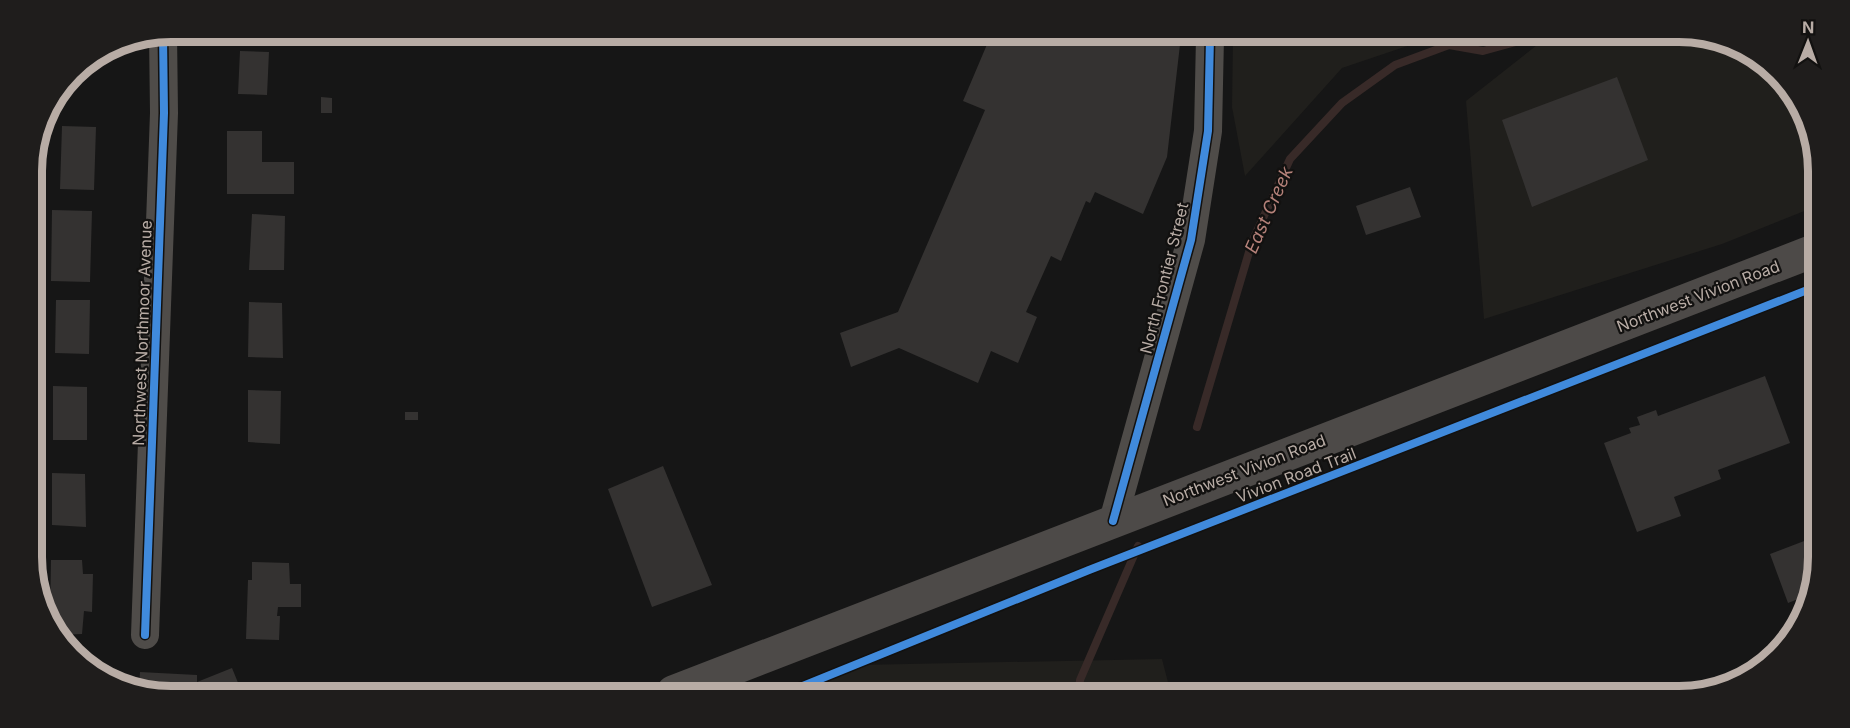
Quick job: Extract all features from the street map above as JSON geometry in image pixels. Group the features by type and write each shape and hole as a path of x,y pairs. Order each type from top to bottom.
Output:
{"main road":[{"name":"Northwest Vivion Road","path":"688,686 1808,253"}],"street":[{"name":"Northwest Northmoor Avenue","path":"145,634 164,113 163,42"},
{"name":"North Frontier Street","path":"1113,521 1191,240 1208,131 1210,42"}],"shaded area":[{"path":"1233,42 1419,42 1342,68 1245,176 1232,107"},
{"path":"1541,42 1679,42 1713,46 1736,55 1764,74 1776,86 1795,114 1804,137 1807,154 1808,210 1722,244 1484,319 1466,101"},
{"path":"1162,659 1169,686 809,686 859,665"}],"building":[{"path":"988,42 1180,42 1167,157 1143,214 1095,192 1090,203 1086,201 1061,261 1051,256 1026,312 1037,317 1018,363 991,351 978,383 899,348 851,367 840,333 898,312 985,110 963,101"},
{"path":"240,51 269,52 267,95 238,94"},
{"path":"1617,77 1648,160 1532,207 1502,120"},
{"path":"321,97 332,98 332,113 321,113"},
{"path":"62,126 96,127 94,190 60,189"},
{"path":"227,131 262,131 262,162 294,162 294,194 227,194"},
{"path":"1410,187 1421,217 1366,235 1356,206"},
{"path":"52,210 92,211 90,282 51,281"},
{"path":"252,214 285,216 284,270 249,270"},
{"path":"56,300 90,300 89,354 55,353"},
{"path":"249,302 282,303 283,358 248,357"},
{"path":"1765,376 1790,443 1718,470 1721,479 1674,497 1681,516 1637,532 1604,443 1631,433 1629,428 1640,425 1637,417 1656,410 1658,416"},
{"path":"53,386 87,387 87,440 53,440"},
{"path":"248,390 281,391 280,444 248,442"},
{"path":"405,412 418,412 418,420 405,420"},
{"path":"663,466 712,585 652,607 608,489"},
{"path":"52,473 85,474 86,527 52,525"},
{"path":"1808,540 1807,574 1801,598 1788,603 1770,554"},
{"path":"51,560 82,560 83,574 93,574 92,612 84,611 82,634 68,635 50,602"},
{"path":"252,562 289,563 290,584 301,584 301,607 278,607 279,640 246,639 248,580 252,580"},
{"path":"232,668 239,686 146,684 139,682 140,672 197,675 197,682"}],"waterway":[{"name":"East Creek","path":"1197,427 1252,242 1290,159 1342,103 1395,65 1449,45 1483,51 1516,42"},
{"name":"East Creek","path":"1080,686 1080,680 1138,546"}],"cycle path":[{"path":"145,635 164,113 163,42"},
{"path":"1113,521 1191,240 1208,131 1210,42"},
{"name":"Vivion Road Trail","path":"803,686 1089,570 1808,290"}]}
